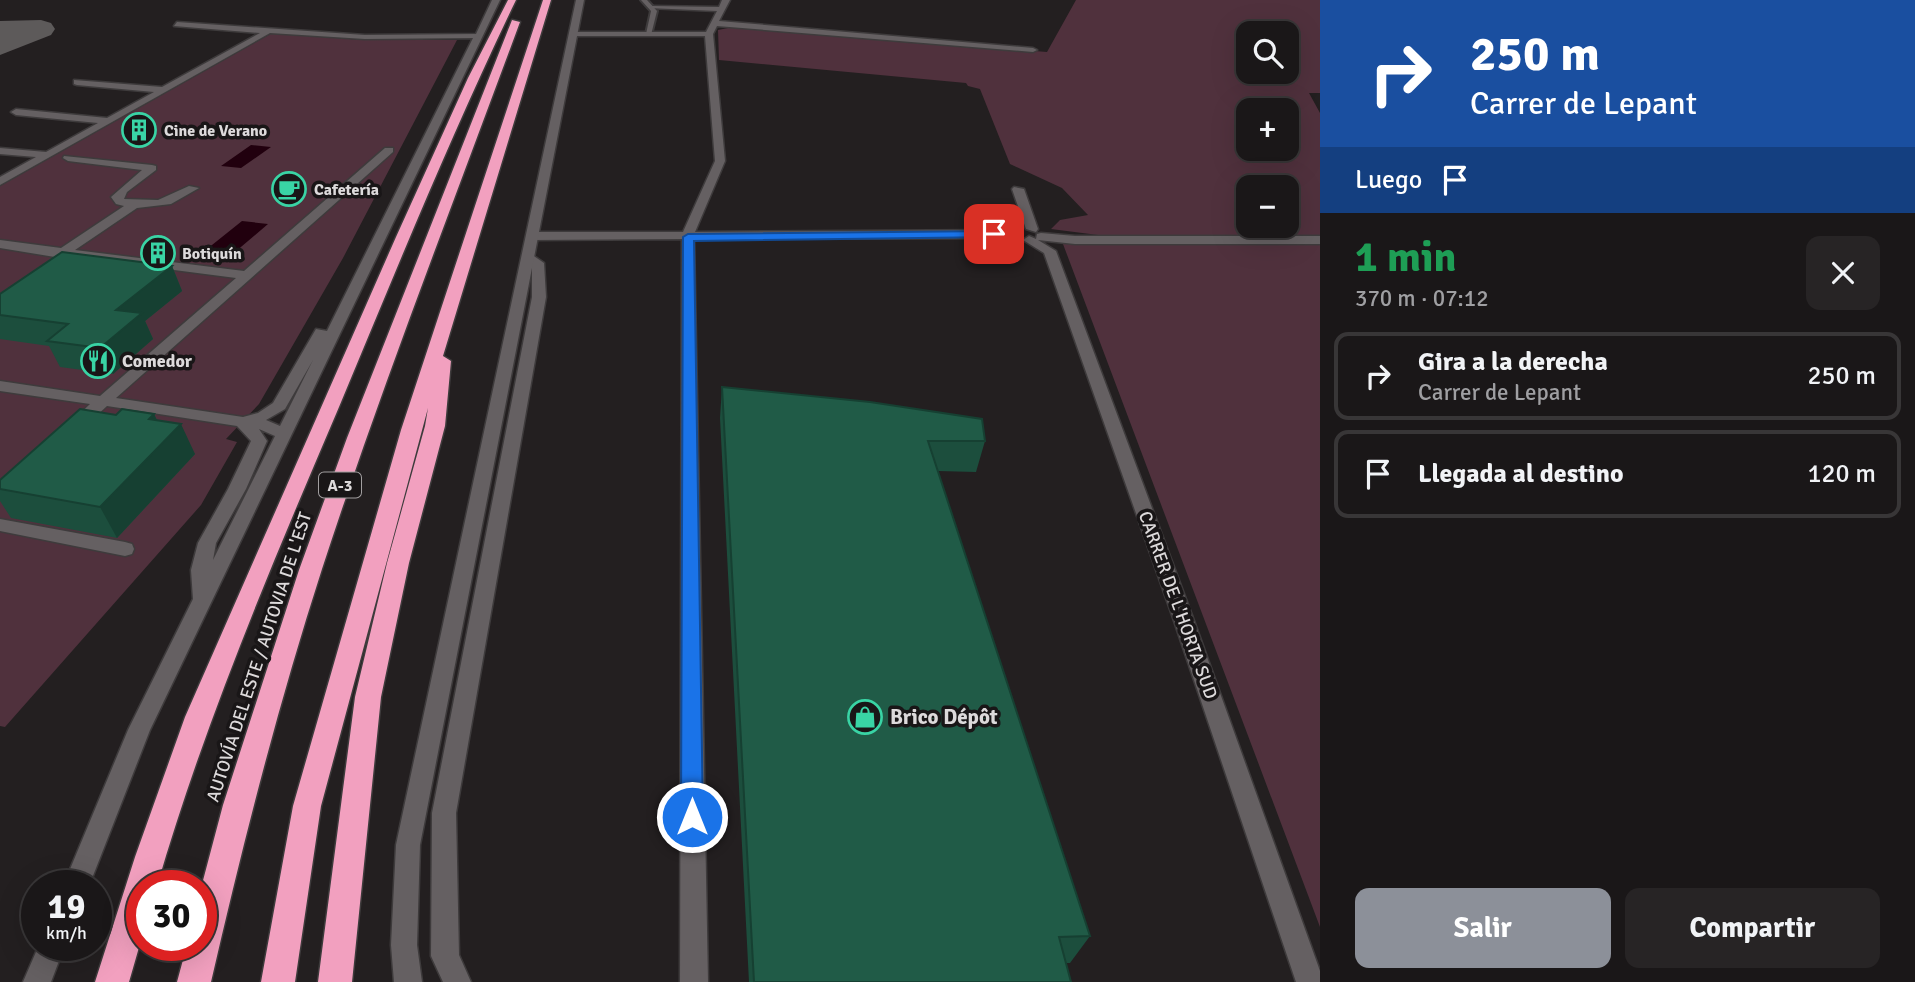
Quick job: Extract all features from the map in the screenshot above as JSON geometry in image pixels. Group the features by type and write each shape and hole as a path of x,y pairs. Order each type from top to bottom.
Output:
{"highway":[{"path":"112,982 150,857 198,717 275,531 403,237 445,147 473,78 512,0"},
{"name":"AUTOVÍA DEL ESTE / AUTOVIA DE L'EST","path":"194,982 237,804 310,570 523,0"},
{"path":"278,982 307,806 411,430 547,0"},
{"path":"335,982 368,697 398,564 435,426 440,396 443,335"}],"street":[{"path":"82,870 139,730 478,36 493,0"},
{"path":"408,982 404,945 408,845 580,0"},
{"path":"644,0 652,8 716,18 1033,50"},
{"path":"649,34 652,8"},
{"path":"574,34 649,34 716,18"},
{"path":"694,982 688,237 690,224 720,161 711,80 716,18"},
{"path":"652,19 665,19"},
{"path":"177,24 365,37 478,36"},
{"path":"0,181 269,31"},
{"path":"77,82 164,90"},
{"path":"16,112 108,121"},
{"path":"0,150 47,155"},
{"path":"62,439 389,150"},
{"path":"68,158 152,168 123,190 117,197 120,202 133,205 165,203 193,188"},
{"name":"CARRER DE L'HORTA SUD","path":"1018,189 1188,631 1310,982"},
{"path":"43,266 133,205"},
{"path":"533,236 1320,240"},
{"path":"0,244 245,275"},
{"path":"457,982 445,956 444,813 539,297 538,262 528,257"},
{"path":"243,422 264,416 279,406 316,340 353,289"},
{"path":"0,386 264,425 283,433"},
{"path":"201,601 201,570 207,543 259,442 243,422"},
{"path":"0,525 125,549"},
{"path":"404,945 415,982"},
{"path":"37,982 46,961"}],"shaded area":[{"path":"1076,0 1320,0 1320,93 1309,93 1320,113 1320,235 1299,235 1299,175 1236,175 1236,235 1098,235 1051,229 1060,220 1088,215 1062,188 1010,164 980,89 966,83 719,60 718,30 738,26 1047,52"},
{"path":"272,33 362,40 457,40 343,258 259,404 226,439 237,442 201,505 5,727 0,726 0,186"},
{"path":"251,145 271,147 241,168 221,166"},
{"path":"242,221 268,224 235,252 207,249"},
{"path":"1320,243 1320,927 1063,244"}],"building":[{"path":"62,252 172,266 116,310 142,313 100,348 47,341 68,324 0,315 0,294"},
{"name":"Brico Dépôt","path":"722,387 870,402 982,419 985,441 928,441 1090,936 1059,937 1071,982 754,982"},
{"path":"80,409 116,415 122,409 154,414 149,419 181,424 100,507 0,489 0,480"}],"taxiway":[{"path":"0,30 41,29 0,46"}],"place":[{"name":"Cine de Verano","path":"139,130"},
{"name":"Cafetería","path":"289,189"},
{"name":"Botiquín","path":"158,253"},
{"name":"Comedor","path":"98,361"},
{"name":"Brico Dépôt","path":"865,717"}],"route":[{"path":"692,817 688,237 994,234"}]}
